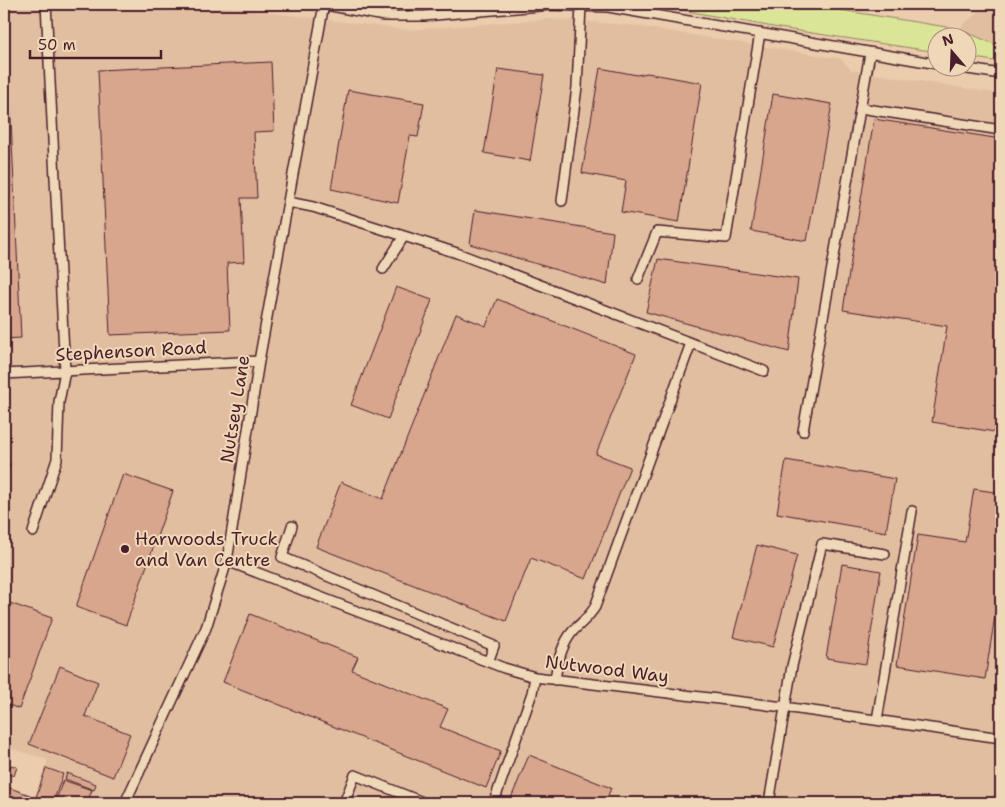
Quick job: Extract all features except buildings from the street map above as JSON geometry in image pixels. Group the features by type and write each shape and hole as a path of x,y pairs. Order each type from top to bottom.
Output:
{"lane":[{"path":"33,532 57,459 58,402 65,371 46,4"},
{"path":"323,4 384,16 416,16 550,5 608,7 928,62"},
{"name":"Nutsey Lane","path":"125,803 206,628 227,561 259,361 323,4"},
{"path":"562,201 577,86 581,6"},
{"path":"638,279 657,232 726,238 760,34"},
{"path":"803,431 870,53"},
{"path":"978,71 1001,74"},
{"path":"860,108 1001,130"},
{"path":"288,202 457,253 764,371"},
{"path":"383,269 404,236"},
{"path":"555,680 558,662 568,638 595,607 691,343"},
{"name":"Stephenson Road","path":"4,374 259,361"},
{"path":"877,720 912,511"},
{"path":"292,526 282,557 494,646 488,662"},
{"path":"769,803 792,666 822,544 884,554"},
{"name":"Nutwood Way","path":"227,561 488,662 535,677 784,707 1001,738"},
{"path":"494,802 532,693 535,677"},
{"path":"344,803 355,775 425,803"}],"shaded area":[{"path":"202,4 408,30 549,19 630,25 841,59 851,70 1001,94 1001,803 33,803 48,760 4,746 4,5"},
{"path":"986,4 1001,4 1001,47 978,37 978,28 960,28"}],"green space":[{"path":"649,4 802,4 953,28 928,28 928,51 779,28"},
{"path":"978,37 1001,47 1001,62 978,59"}],"place":[{"name":"Harwoods Truck and Van Centre","path":"125,549"}]}
